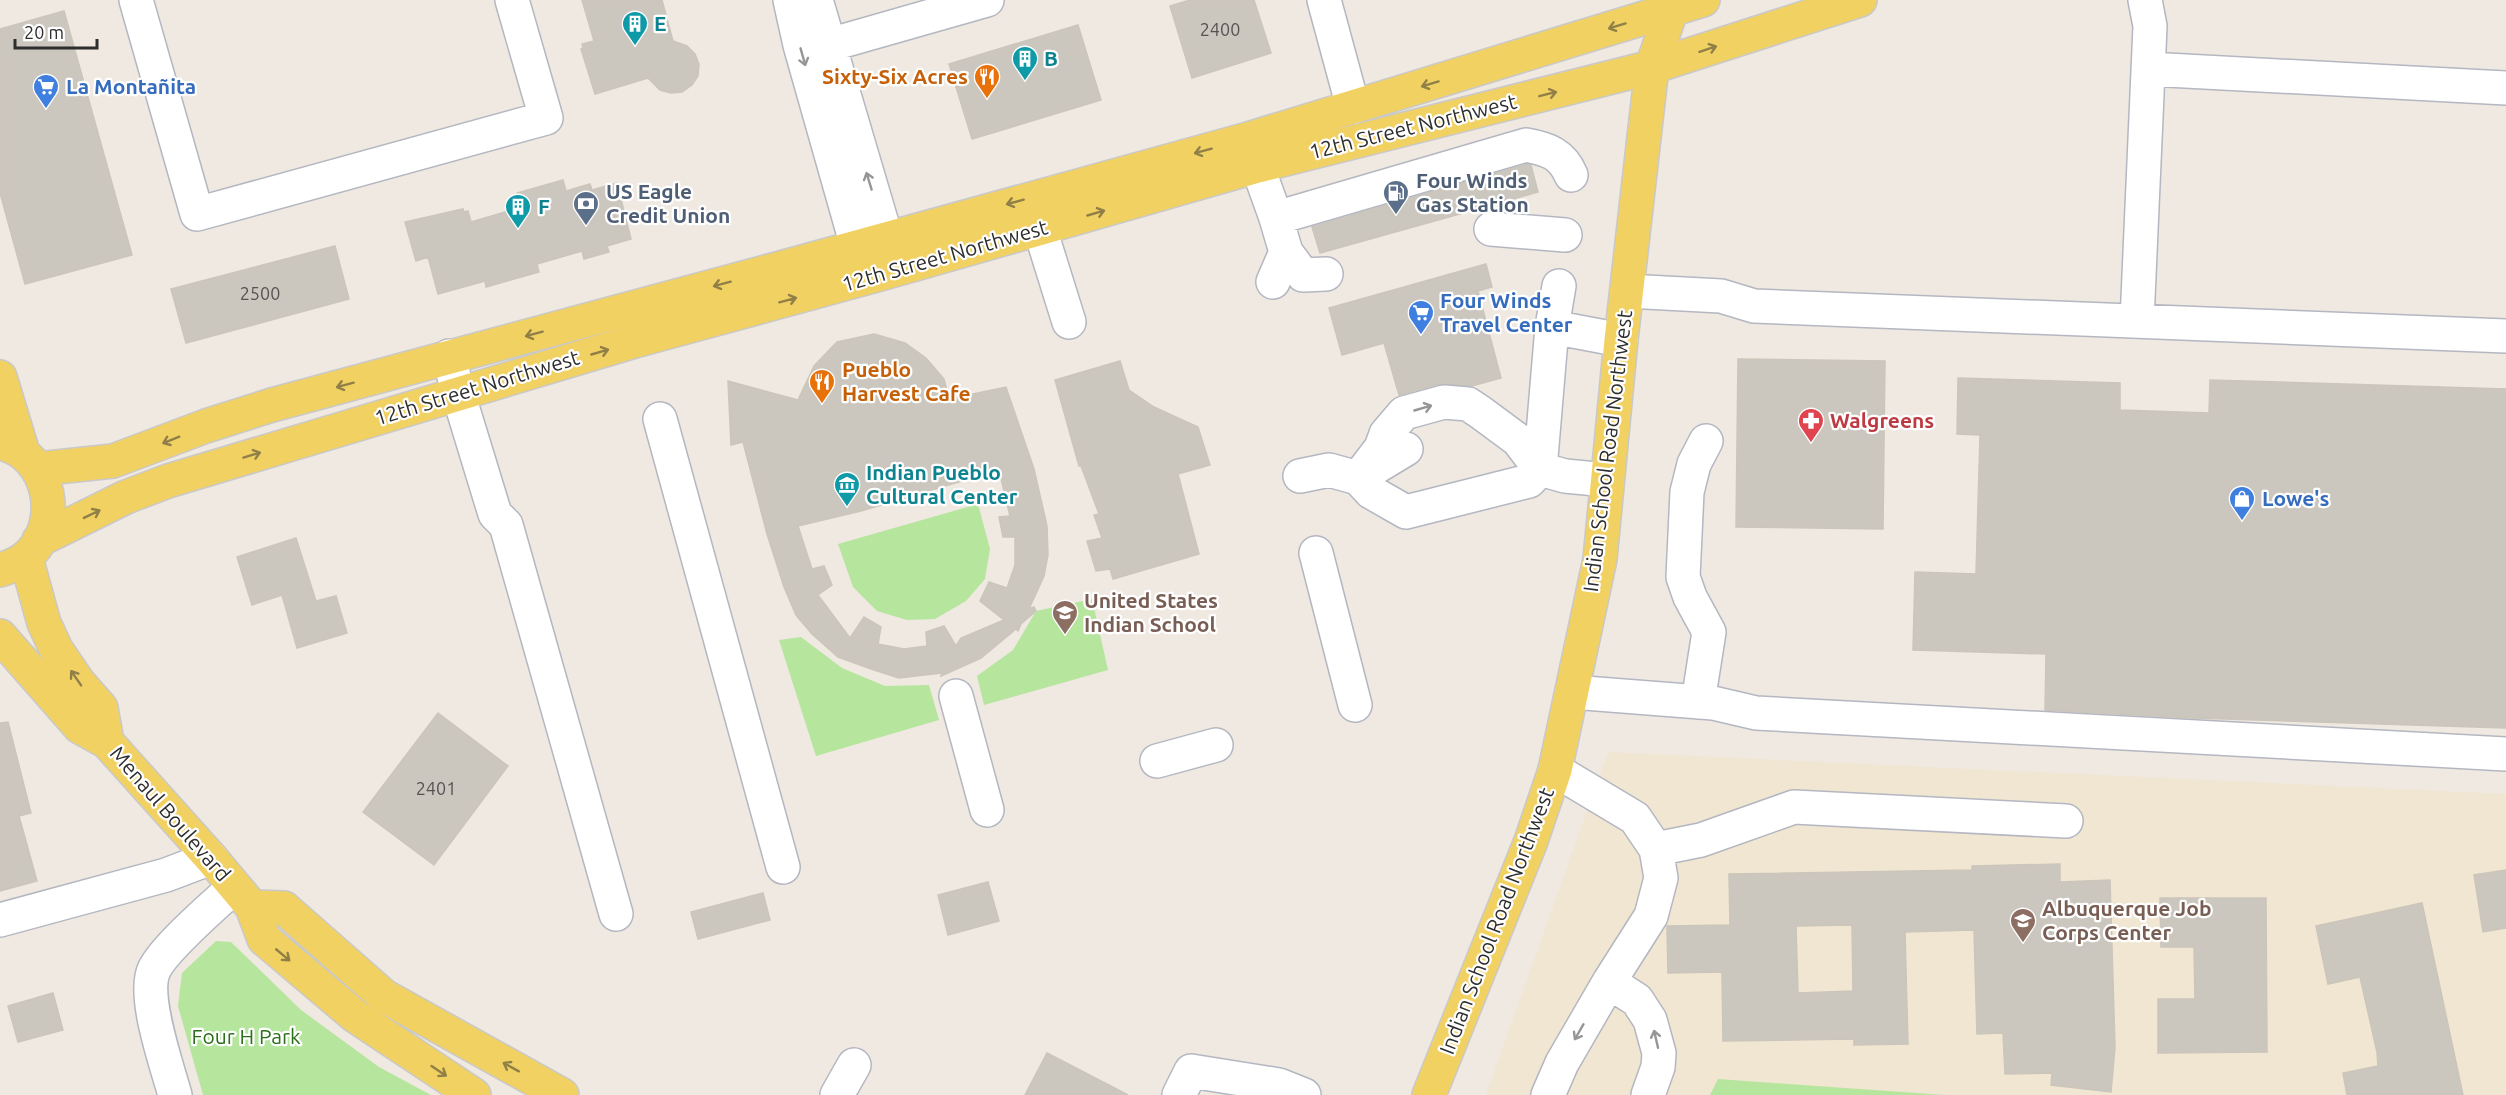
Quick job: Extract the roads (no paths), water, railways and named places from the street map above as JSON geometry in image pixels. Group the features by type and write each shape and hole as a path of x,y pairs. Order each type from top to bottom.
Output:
{"main road":[{"name":"12th Street Northwest","path":"21,455 83,466 113,461 245,413 872,242 1253,153 1653,67 1860,0"},
{"name":"12th Street Northwest","path":"22,556 126,497 168,481 635,341 1040,229 1253,153 1353,107 1683,3"},
{"name":"Indian School Road Northwest","path":"1429,1095 1532,841 1555,770 1600,559 1621,340 1653,67 1683,3"},
{"path":"0,377 21,455 47,489 49,511 44,532 22,556"},
{"name":"Menaul Boulevard","path":"22,556 44,623 56,649 79,683 101,708 107,742"},
{"name":"Menaul Boulevard","path":"0,636 80,728 107,742 211,858 243,897 264,939 356,1016 474,1095"},
{"path":"243,897 284,908 384,996 562,1095"}],"street":[{"path":"136,0 197,214 546,118 512,0"},
{"path":"790,0 800,45 884,273"},
{"path":"816,0 829,45 872,242"},
{"path":"829,45 987,0"},
{"path":"1324,0 1353,107"},
{"path":"2137,321 2150,26 2145,0"},
{"path":"2148,69 2506,88"},
{"path":"1276,218 1526,146 1549,149 1566,162 1571,175"},
{"path":"1253,153 1286,252 1303,275 1326,274"},
{"path":"1040,229 1069,322"},
{"path":"1491,229 1565,235"},
{"path":"1273,282 1286,252"},
{"path":"1300,476 1329,470 1358,478 1371,492 1406,512 1529,481 1540,469 1552,327 1559,286"},
{"path":"1627,291 1721,296 1754,306 2506,336"},
{"path":"1552,327 1621,340"},
{"path":"449,356 495,514 506,525 616,914"},
{"path":"1358,478 1381,448 1386,434 1404,413 1444,402 1468,404 1480,412 1518,440 1540,469 1565,476 1607,480"},
{"path":"660,419 783,867"},
{"path":"1698,702 1709,632 1690,597 1683,577 1687,492 1694,464 1706,441"},
{"path":"1358,478 1406,449"},
{"path":"1316,553 1355,705"},
{"path":"1572,692 1698,702 1756,713 2506,754"},
{"path":"956,696 987,810"},
{"path":"1157,761 1216,744"},
{"path":"1548,1095 1562,1063 1651,916 1661,878 1656,849 1635,818 1555,770"},
{"path":"1656,849 1701,840 1794,807 2066,821"},
{"path":"0,920 166,875 211,858"},
{"path":"175,1095 151,1008 153,970 170,948 243,897"},
{"path":"1609,982 1637,1000 1650,1020 1659,1053 1658,1067 1648,1095"},
{"path":"837,1095 854,1065"},
{"path":"1179,1095 1191,1071 1279,1084 1304,1095"}],"place":[{"name":"E","path":"635,47"},
{"name":"B","path":"1025,82"},
{"name":"Sixty-Six Acres","path":"987,100"},
{"name":"La Montañita","path":"46,110"},
{"name":"Four Winds Gas Station","path":"1396,216"},
{"name":"US Eagle Credit Union","path":"586,227"},
{"name":"F","path":"518,230"},
{"name":"Four Winds Travel Center","path":"1421,336"},
{"name":"Pueblo Harvest Cafe","path":"822,405"},
{"name":"Walgreens","path":"1811,444"},
{"name":"Indian Pueblo Cultural Center","path":"847,508"},
{"name":"Lowe's","path":"2242,522"},
{"name":"United States Indian School","path":"1065,636"},
{"name":"Albuquerque Job Corps Center","path":"2023,944"}],"park label":[{"name":"Four H Park","path":"246,1037"}]}
